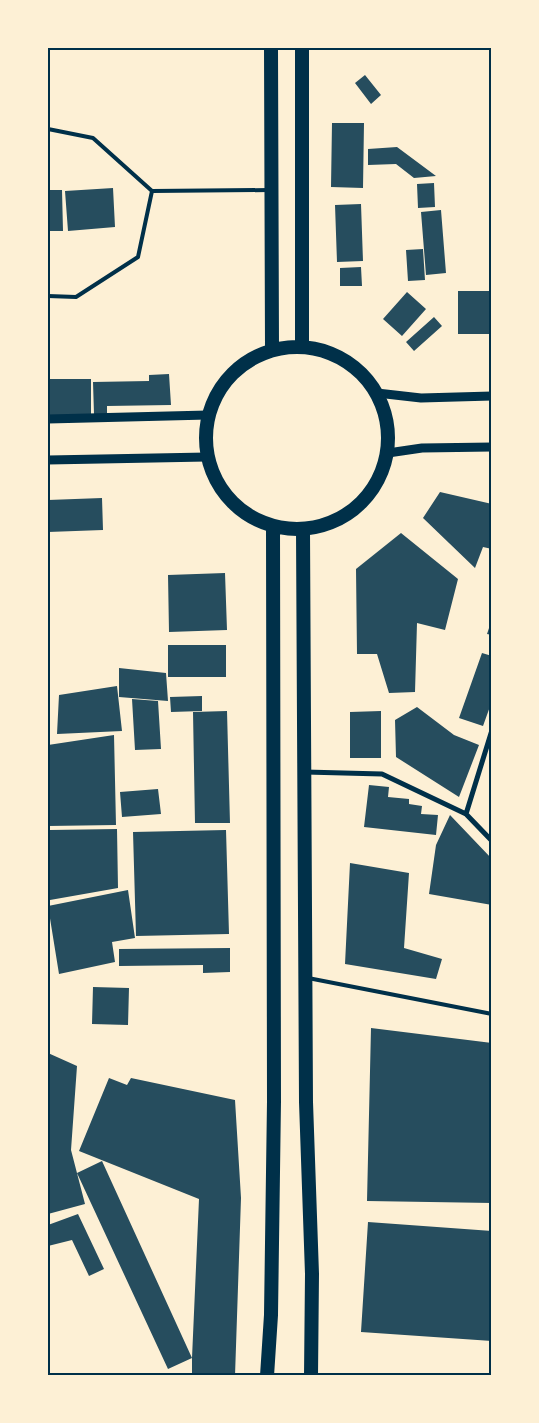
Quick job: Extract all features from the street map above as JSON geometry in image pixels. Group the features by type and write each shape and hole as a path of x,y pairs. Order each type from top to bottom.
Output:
{"highway":[{"path":"271,48 272,349"},
{"path":"302,48 302,346"},
{"path":"302,346 332,353 358,369 377,394 388,422 388,452 378,482 359,506 333,522 303,530 273,527 245,514 223,494 209,468 204,438 209,409 223,382 245,362 272,349 302,346"},
{"path":"267,1376 271,1315 274,1102 273,527"},
{"path":"303,530 306,1102 312,1274 311,1376"}],"street":[{"path":"377,394 421,398 492,396"},
{"path":"48,419 208,415"},
{"path":"388,452 422,448 492,446"},
{"path":"48,460 207,457"},
{"path":"466,814 492,730"},
{"path":"304,772 382,774 466,814 492,841"}],"lane":[{"path":"48,128 93,138 152,191 271,190"},
{"path":"48,296 76,297 138,257 152,191"},
{"path":"306,977 492,1014"}],"building":[{"path":"365,75 381,95 371,104 355,83"},
{"path":"332,123 364,123 363,188 331,187"},
{"path":"397,147 436,176 414,178 396,164 368,165 368,149"},
{"path":"434,183 435,207 418,208 417,184"},
{"path":"113,188 115,227 68,231 65,191"},
{"path":"48,190 62,190 63,231 48,231"},
{"path":"361,204 363,261 337,262 335,205"},
{"path":"441,210 446,273 426,275 421,212"},
{"path":"423,249 425,280 408,281 406,250"},
{"path":"361,267 362,286 340,286 340,268"},
{"path":"458,291 492,291 492,334 458,334"},
{"path":"407,292 426,309 402,336 383,319"},
{"path":"434,317 442,326 414,351 406,342"},
{"path":"169,374 171,405 107,406 107,414 94,414 93,382 149,381 149,375"},
{"path":"48,379 91,379 91,417 48,418"},
{"path":"440,492 492,504 492,549 483,547 475,568 423,518"},
{"path":"102,498 103,530 48,532 48,500"},
{"path":"401,533 458,579 445,630 417,623 415,692 389,693 377,654 357,654 356,569"},
{"path":"225,573 227,630 169,632 168,575"},
{"path":"492,622 492,635 487,634"},
{"path":"168,645 226,645 226,677 168,677"},
{"path":"482,653 492,656 492,701 483,726 459,718"},
{"path":"119,668 166,673 168,701 119,697"},
{"path":"117,686 122,731 57,734 59,695"},
{"path":"202,696 202,711 171,712 170,697"},
{"path":"132,699 158,701 161,749 135,750"},
{"path":"417,707 454,735 479,745 459,797 396,757 395,720"},
{"path":"227,711 230,823 195,823 193,712"},
{"path":"381,711 381,758 350,758 350,712"},
{"path":"114,735 116,825 48,826 48,745"},
{"path":"369,785 389,787 388,797 409,799 409,804 422,806 421,814 438,815 436,835 364,827"},
{"path":"158,789 161,814 122,817 120,792"},
{"path":"450,815 492,859 492,905 429,894 436,845"},
{"path":"117,829 118,888 50,900 50,830"},
{"path":"226,830 229,934 136,936 133,832"},
{"path":"350,863 409,873 404,948 442,959 436,979 345,964"},
{"path":"128,890 135,938 112,942 115,962 59,974 48,906"},
{"path":"230,948 230,972 203,973 203,965 119,966 119,949"},
{"path":"93,987 129,988 128,1025 92,1024"},
{"path":"371,1028 492,1043 492,1203 367,1201"},
{"path":"48,1053 77,1066 71,1150 85,1204 48,1214"},
{"path":"109,1078 127,1085 131,1078 235,1100 241,1198 235,1376 192,1376 199,1199 79,1151"},
{"path":"102,1161 192,1358 168,1369 77,1173"},
{"path":"78,1214 104,1269 89,1276 72,1240 48,1246 48,1225"},
{"path":"368,1222 492,1231 492,1341 361,1332"}]}
